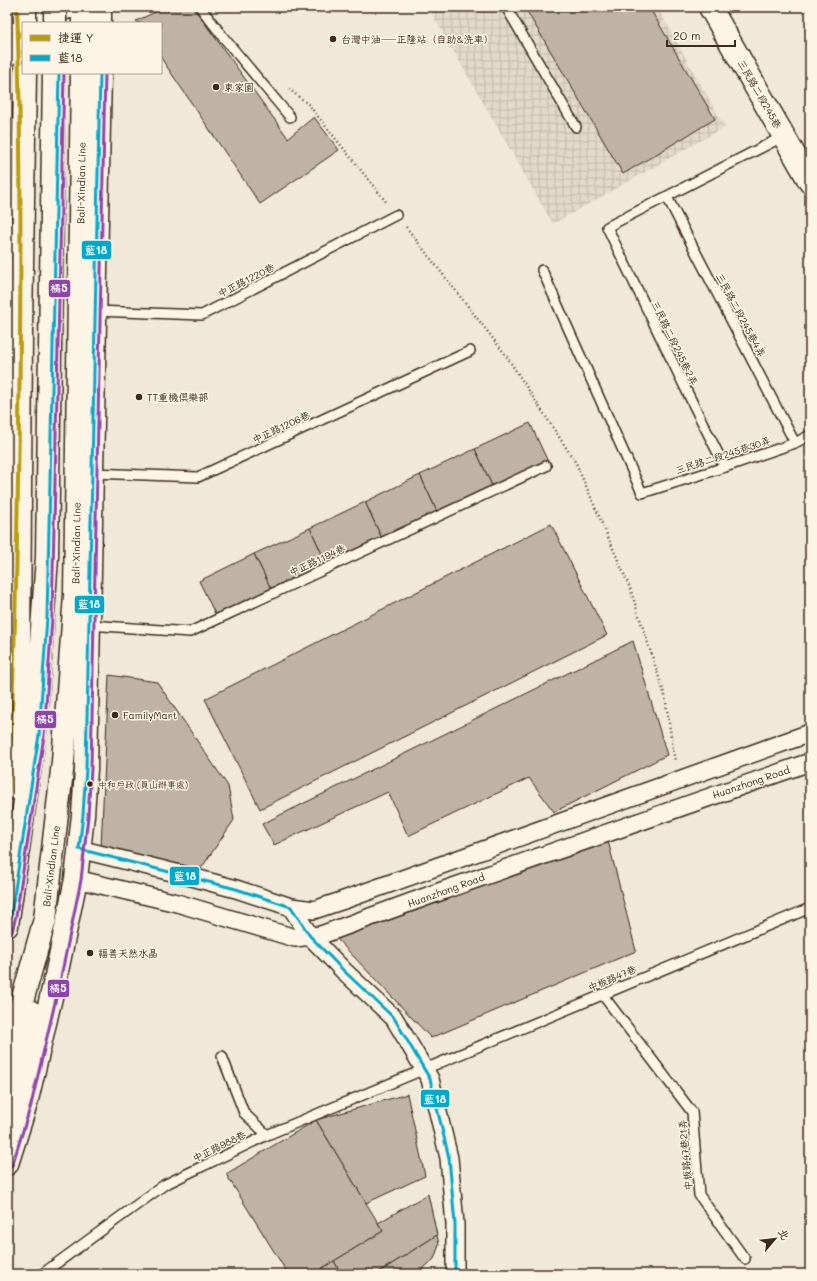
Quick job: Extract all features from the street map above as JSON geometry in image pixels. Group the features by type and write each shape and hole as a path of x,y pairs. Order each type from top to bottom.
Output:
{"main road":[{"path":"55,7 55,22"},
{"path":"7,27 30,17 70,7"},
{"path":"83,7 83,22"},
{"path":"100,7 100,22"},
{"name":"三民路二段245巷","path":"710,7 810,182"},
{"path":"7,55 22,30"},
{"path":"8,889 13,836 18,702 24,74"},
{"path":"7,926 35,731 47,557 54,74"},
{"path":"7,931 38,735 47,618 59,74"},
{"name":"Bali-Xindian Line","path":"7,1055 45,919 63,762 75,595 82,74"},
{"path":"7,1164 26,1104 56,976 76,879 83,815 86,769 100,74"},
{"path":"7,1110 26,1046 45,919"}],"street":[{"path":"79,849 188,876 291,907 314,910 810,733"},
{"name":"Huanzhong Road","path":"76,879 177,903 295,938 321,935 810,762"},
{"path":"291,907 310,936 344,971 394,1018 430,1079 449,1158 455,1224 455,1274"}],"lane":[{"path":"200,7 290,117"},
{"path":"506,7 576,127"},
{"path":"667,197 784,136"},
{"name":"三民路二段245巷2弄","path":"667,197 607,227 690,399 725,467"},
{"name":"三民路二段245巷4弄","path":"667,197 795,443"},
{"name":"中正路1220巷","path":"95,311 202,315 396,215"},
{"name":"三民路二段245巷30弄","path":"542,270 642,493 795,443 810,435"},
{"name":"中正路1206巷","path":"92,473 198,477 470,351"},
{"name":"中正路1194巷","path":"89,625 190,632 546,466"},
{"name":"中板路47巷","path":"424,1069 810,908"},
{"name":"中板路47巷21弄","path":"602,994 692,1112 699,1195 745,1258"},
{"path":"222,1056 244,1113 267,1134"},
{"name":"中正路988巷","path":"42,1274 164,1185 267,1134 424,1069"}],"path":[{"path":"284,85 308,104 506,354 576,463 630,588 664,696 678,781"}],"shaded area":[{"path":"428,7 657,7 725,127 553,224"}],"building":[{"name":"東家園","path":"166,7 193,7 288,138 314,117 339,150 260,204 162,59 162,22 136,21"},
{"path":"649,7 715,119 623,174 525,8"},
{"path":"530,423 549,464 494,490 475,449"},
{"path":"475,449 494,490 439,516 420,475"},
{"path":"420,475 439,516 384,543 365,502"},
{"path":"365,502 384,543 329,569 310,528"},
{"path":"551,524 607,635 260,809 205,699"},
{"path":"310,528 329,569 274,595 254,554"},
{"path":"254,554 274,595 219,622 199,581"},
{"path":"633,641 667,755 554,812 529,778 408,836 388,792 274,845 262,824"},
{"path":"109,675 157,682 228,786 234,820 198,873 101,847"},
{"path":"608,841 636,951 431,1038 337,939"},
{"path":"407,1094 425,1176 366,1203 316,1120"},
{"path":"316,1120 383,1231 313,1274 288,1274 226,1174"},
{"path":"428,1194 437,1235 376,1274 341,1274 334,1261 383,1231 378,1223"},
{"path":"437,1235 439,1245 434,1259 418,1274 376,1274"},
{"path":"334,1261 341,1274 313,1274"}],"metro line":[{"name":"Y","path":"7,806 15,614 20,369 21,266 17,7"}],"transit line":[{"name":"藍18","path":"7,931 11,915 39,735 47,618 59,74"},
{"name":"橘5","path":"12,932 16,916 44,736 52,618 64,74"},
{"name":"藍18","path":"100,74 86,769 79,849 236,889 291,907 310,936 344,971 394,1018 430,1079 449,1158 455,1224 455,1274"},
{"name":"橘5","path":"12,1166 31,1105 61,977 81,880 88,816 91,769 105,74"}],"place":[{"name":"台灣中油—正隆站（自助&洗車）","path":"333,39"},
{"name":"東家園","path":"216,87"},
{"name":"TT重機俱樂部","path":"139,397"},
{"name":"FamilyMart","path":"115,715"},
{"name":"中和戶政 (員山辦事處)","path":"90,784"},
{"name":"福善天然水晶","path":"90,953"}]}
